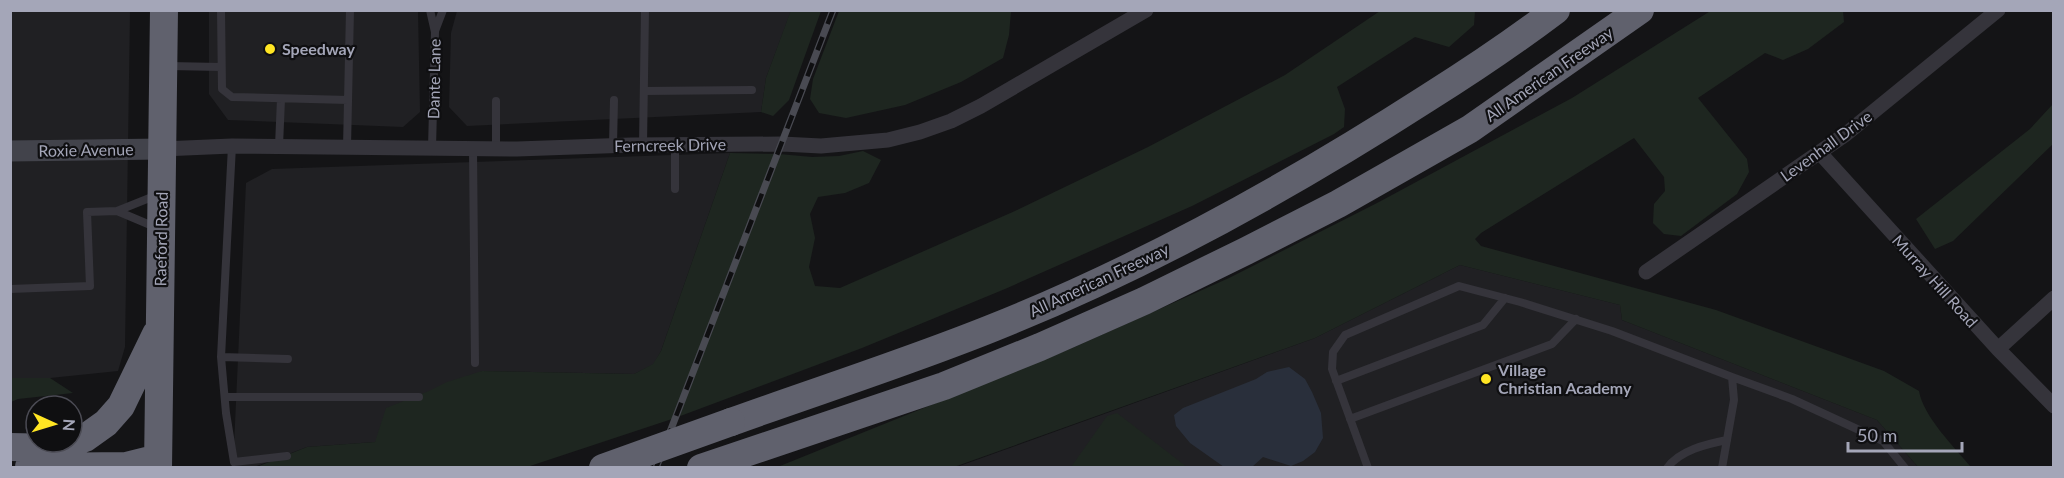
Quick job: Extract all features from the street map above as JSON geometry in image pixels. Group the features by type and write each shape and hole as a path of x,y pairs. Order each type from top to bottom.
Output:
{"highway":[{"name":"All American Freeway","path":"603,468 989,329 1145,261 1301,177 1392,122 1485,62 1556,10"},
{"name":"All American Freeway","path":"710,465 944,386 1113,315 1246,251 1348,198 1470,129 1640,10"},
{"name":"Raeford Road","path":"158,463 163,65 161,16"},
{"path":"84,438 106,423 121,406 160,327"},
{"path":"84,449 127,450 158,463"},
{"path":"24,468 126,466 158,463"}],"street":[{"name":"Levenhall Drive","path":"1646,272 1820,153 1998,10"},
{"name":"Ferncreek Drive","path":"162,149 232,146 496,149 613,145 782,144 820,146 888,140 951,121 981,106 1142,12"},
{"name":"Roxie Avenue","path":"10,151 162,149"},
{"name":"Murray Hill Road","path":"1820,153 1998,349 2054,406"},
{"path":"1998,349 2054,298"}],"lane":[{"path":"221,10 222,88 232,97 348,100"},
{"path":"346,147 350,10"},
{"name":"Dante Lane","path":"430,10 435,32 432,148"},
{"path":"435,32 443,10"},
{"path":"643,145 645,10"},
{"path":"163,65 221,67"},
{"path":"644,91 752,90"},
{"path":"279,146 281,99"},
{"path":"613,145 614,100"},
{"path":"496,101 496,149"},
{"path":"675,145 675,189"},
{"path":"232,146 221,357 234,462 287,456"},
{"path":"473,148 476,363"},
{"path":"10,289 90,286 87,212 117,211 161,193"},
{"path":"117,211 161,229"},
{"path":"1368,468 1332,369 1333,352 1345,335 1459,286 1612,331 1792,399 1883,441 1902,465"},
{"path":"1336,381 1483,325 1505,298"},
{"path":"1350,418 1552,344 1576,319"},
{"path":"221,357 288,359"},
{"path":"1722,468 1734,400 1732,377"},
{"path":"225,397 419,397"},
{"path":"1667,468 1674,459 1701,445 1727,440"}],"shaded area":[{"path":"791,10 821,11 789,100 773,116 761,112 766,78"},
{"path":"839,10 1011,11 1009,35 1003,58 961,82 905,105 846,118 819,113 810,99 813,79"},
{"path":"1712,10 1843,11 1844,22 1808,49 1783,60 1765,53 1698,98 1747,159 1749,172 1737,194 1681,236 1664,234 1653,223 1654,204 1665,191 1664,177 1634,138 1481,233 1475,239 1481,246 1716,310 1884,371 1919,391 1926,411 1971,467 1918,467 1877,420 1622,320 1620,305 1460,265 1315,338 954,467 775,468 1070,349 1229,278 1379,202 1572,98"},
{"path":"11,11 130,11 125,347 118,371 50,378 11,378"},
{"path":"209,11 418,11 420,112 403,127 228,120 209,94"},
{"path":"457,11 791,11 766,78 761,112 467,126 449,107 451,33"},
{"path":"1380,11 1475,11 1474,25 1449,47 1415,37 1337,87 1345,109 1344,127 1334,134 1192,206 1005,289 862,348 675,418 527,467 254,468 307,447 375,442 386,408 447,382 482,371 634,374 653,364 661,351 730,153 812,157 839,156 863,151 881,160 869,183 845,193 818,197 810,214 815,238 809,267 815,286 840,288 1015,211 1148,147 1285,75"},
{"path":"2053,104 2053,144 1953,241 1935,249 1916,219 2030,129"},
{"path":"730,153 661,351 654,364 634,374 482,371 375,442 307,447 254,467 233,468 246,183 272,169"},
{"name":"Village Christian Academy","path":"1460,265 1620,305 1622,320 1877,420 1918,467 954,468 1315,338"},
{"path":"11,378 50,378 73,393 24,394 24,398 11,402"},
{"path":"1117,413 1187,467 1071,467 1107,416"}],"water":[{"path":"1289,367 1305,379 1321,413 1323,438 1315,452 1303,461 1291,466 1263,457 1252,467 1224,467 1190,443 1176,426 1174,415 1183,408 1256,379 1267,372"}],"railway":[{"path":"656,468 833,10"}],"place":[{"name":"Speedway","path":"270,49"},
{"name":"Village Christian Academy","path":"1486,379"}]}
